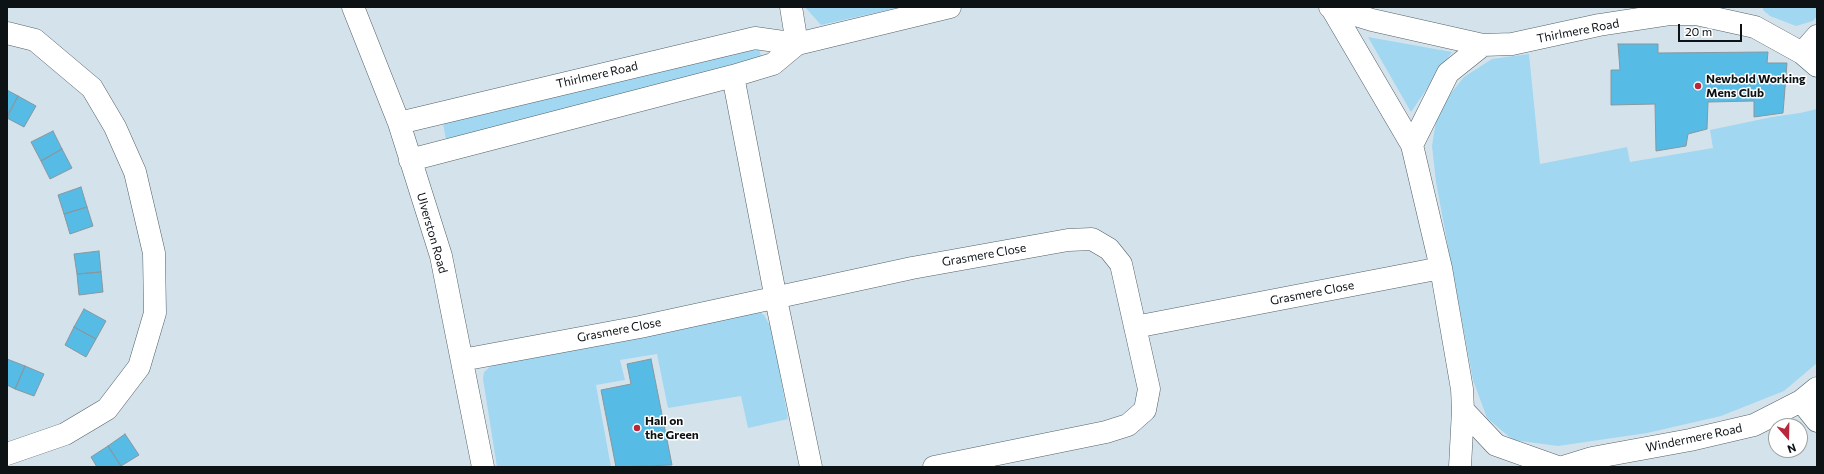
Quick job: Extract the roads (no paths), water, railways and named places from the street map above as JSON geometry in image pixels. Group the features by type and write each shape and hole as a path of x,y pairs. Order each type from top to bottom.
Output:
{"street":[{"name":"Ulverston Road","path":"354,7 399,123 441,256 483,467"},
{"path":"791,7 797,44"},
{"name":"Thirlmere Road","path":"399,123 754,38 797,44 950,7"},
{"name":"Thirlmere Road","path":"1330,7 1372,20 1484,45 1512,44 1671,11 1696,14 1755,27 1810,59 1817,36"},
{"name":"Thirlmere Road","path":"1330,7 1412,145 1441,268"},
{"path":"7,33 35,40 92,88 115,127 135,172 154,253 155,313 138,367 107,409 65,434 7,454"},
{"name":"Thirlmere Road","path":"410,160 733,76 773,64 797,44"},
{"path":"1412,145 1448,73 1484,45"},
{"path":"733,76 776,299 811,467"},
{"name":"Grasmere Close","path":"462,360 776,299 912,268 1068,240 1092,239 1109,249 1121,264 1149,389 1144,410 1128,425 1106,432 934,467"},
{"path":"1441,268 1462,389 1463,410 1460,467"},
{"name":"Grasmere Close","path":"1135,327 1441,268"},
{"path":"1809,394 1817,421"},
{"name":"Windermere Road","path":"1564,467 1592,458 1690,440 1754,425 1809,394"},
{"path":"1463,410 1496,445 1558,467"}],"place":[{"name":"Newbold Working Mens Club","path":"1698,86"},
{"name":"Hall on the Green","path":"637,428"}]}
